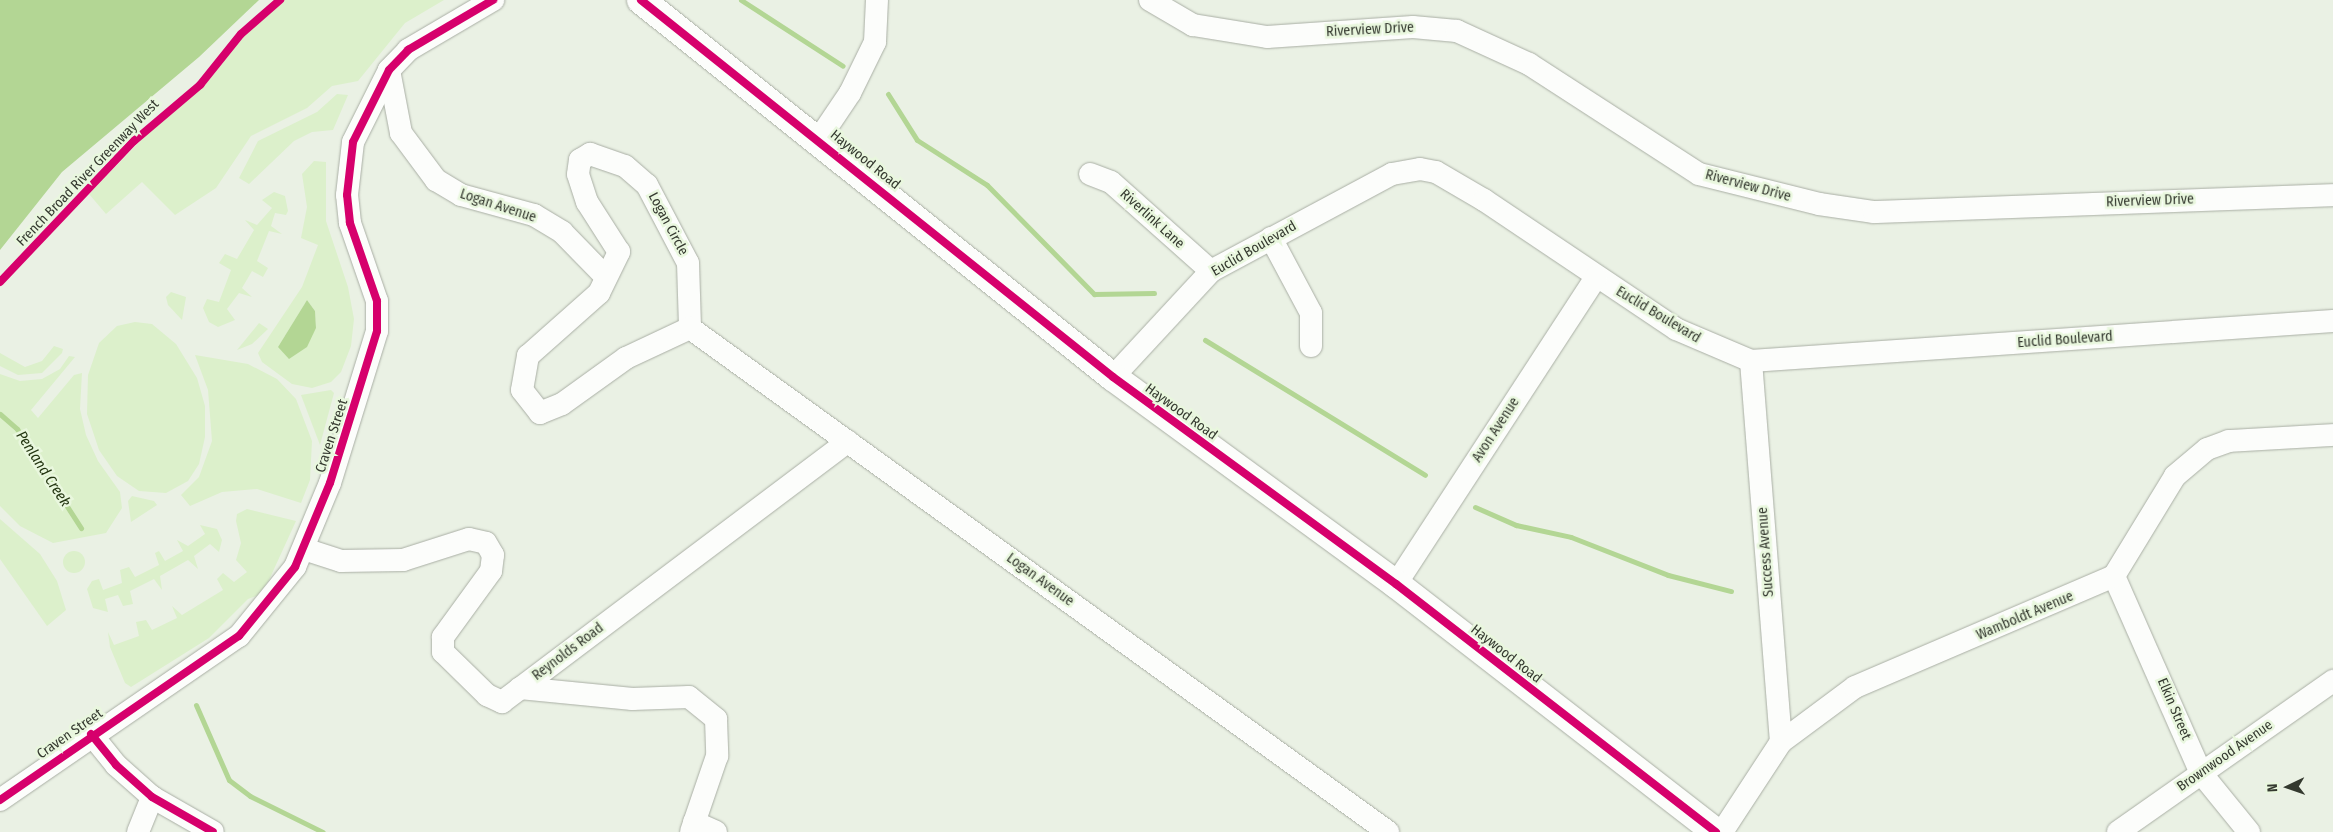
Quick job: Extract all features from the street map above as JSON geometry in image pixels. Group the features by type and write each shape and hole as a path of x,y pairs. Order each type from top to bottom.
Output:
{"main road":[{"name":"Haywood Road","path":"641,0 819,139 1113,377 1396,584 1716,832"}],"street":[{"name":"Craven Street","path":"0,800 91,734 239,636 281,588 304,549 377,332 377,301 350,223 347,173 353,142 389,70 423,37 493,0"},
{"path":"819,139 875,42 877,0"},
{"name":"Riverview Drive","path":"1150,0 1193,25 1266,37 1413,27 1457,31 1530,64 1699,174 1819,204 1874,212 2333,196"},
{"name":"Logan Avenue","path":"389,70 400,133 436,180 461,195 534,215 562,232 604,276"},
{"name":"Logan Circle","path":"590,154 625,166 647,185 688,263 690,328 626,358 562,404 540,413 522,390 528,356 599,293 604,276 615,268 619,252 587,202 578,174 580,160 590,154"},
{"name":"Euclid Boulevard","path":"1113,377 1210,271 1392,174 1420,169 1436,172 1484,200 1676,329 1751,361 2333,321"},
{"name":"Riverlink Lane","path":"1090,174 1111,182 1210,271"},
{"path":"1271,238 1311,313 1311,346"},
{"name":"Avon Avenue","path":"1396,584 1596,277"},
{"name":"Logan Avenue","path":"690,328 848,440 1388,832"},
{"name":"Success Avenue","path":"1751,361 1781,742"},
{"path":"2114,576 2174,476 2207,449 2229,441 2333,435"},
{"name":"Reynolds Road","path":"520,688 848,440"},
{"path":"304,549 341,562 403,560 469,539 486,543 493,555 491,571 443,636 443,652 487,695 502,702 520,688"},
{"name":"Wamboldt Avenue","path":"1722,832 1781,742 1855,687 2114,576"},
{"name":"Elkin Street","path":"2114,576 2201,773 2248,832"},
{"name":"Brownwood Avenue","path":"2118,832 2333,680"},
{"name":"Reynolds Road","path":"520,688 632,699 689,697 716,719 717,756 692,827"},
{"path":"91,734 116,765 152,797 213,832"},
{"path":"138,832 152,797"},
{"path":"692,827 716,832"}],"shaded area":[{"path":"0,0 259,0 199,57 62,172 0,250"},
{"path":"284,0 444,0 405,23 358,81 332,86 307,108 251,136 216,188 175,215 142,182 106,214 89,194 156,125 204,86 250,29"},
{"path":"337,94 348,95 333,130 312,132 294,141 249,184 239,178 258,141 317,112"},
{"path":"314,161 326,162 326,221 348,287 354,319 351,346 341,372 331,382 312,388 292,384 262,362 258,353 302,287 318,245 301,238 307,207 302,174","holes":["307,300 315,311 316,328 278,347"]},
{"path":"274,192 285,196 288,211 286,215 275,213 271,226 282,234 269,231 257,261 268,268 263,277 252,271 242,288 252,297 239,293 227,309 235,320 218,327 209,322 203,308 207,299 219,302 231,270 219,263 225,254 237,259 254,230 245,220 257,225 272,208 262,200"},
{"path":"171,292 186,297 182,320 168,305 166,297"},
{"path":"307,300 315,311 316,328 307,347 289,359 278,347"},
{"path":"135,322 152,324 176,344 197,378 205,406 205,437 199,464 188,481 166,493 139,491 117,476 99,450 87,414 88,375 99,343 117,326"},
{"path":"259,323 268,329 252,344 237,350"},
{"path":"54,346 63,349 62,353 42,373 18,375 0,366 0,353 25,367 42,361"},
{"path":"195,355 248,364 277,379 296,399 312,441 310,480 301,503 257,489 222,492 190,506 181,495 199,477 212,441 208,390"},
{"path":"69,356 75,357 31,410 38,418 74,375 82,373 80,409 86,435 98,461 120,492 122,508 106,533 53,543 20,526 0,506 0,374 20,381 42,379 60,369"},
{"path":"331,390 334,393 320,445 301,395"},
{"path":"132,496 154,501 157,505 131,522 128,501"},
{"path":"247,509 296,521 269,580 259,595 248,599 209,638 131,687 125,683 110,647 108,632 114,645 139,636 136,622 146,620 152,630 177,618 172,606 182,615 223,590 217,579 223,573 234,582 247,572 236,560 241,543 236,521 237,514"},
{"path":"0,519 40,554 57,581 66,610 47,626 0,559"},
{"path":"200,525 217,529 222,540 219,552 210,544 194,556 198,569 188,560 160,576 162,590 154,579 130,591 133,604 123,606 118,595 105,599 108,612 93,608 87,589 92,581 99,579 103,590 122,583 120,570 129,567 135,577 159,565 155,553 159,551 165,561 183,551 177,540 188,546 205,534"},
{"path":"74,551 82,554 85,562 82,570 74,573 66,570 63,562 66,554"}],"waterway":[{"path":"741,0 843,66"},
{"path":"888,94 917,140 987,185 1094,294 1154,293"},
{"path":"1205,340 1425,475"},
{"name":"Penland Creek","path":"0,414 17,429 81,528"},
{"path":"1475,507 1516,525 1571,537 1668,575 1731,591"},
{"name":"Penland Creek","path":"196,705 229,780 250,796 323,832"}],"cycle path":[{"name":"French Broad River Greenway West","path":"0,282 134,141 200,85 241,34 280,0"},
{"path":"0,800 239,636 295,567 330,483 377,331 377,301 350,223 347,195 353,142 389,70 408,50 493,0"},
{"path":"641,0 1113,377 1396,584 1716,832"},
{"path":"91,734 116,765 152,797 213,832"}]}
